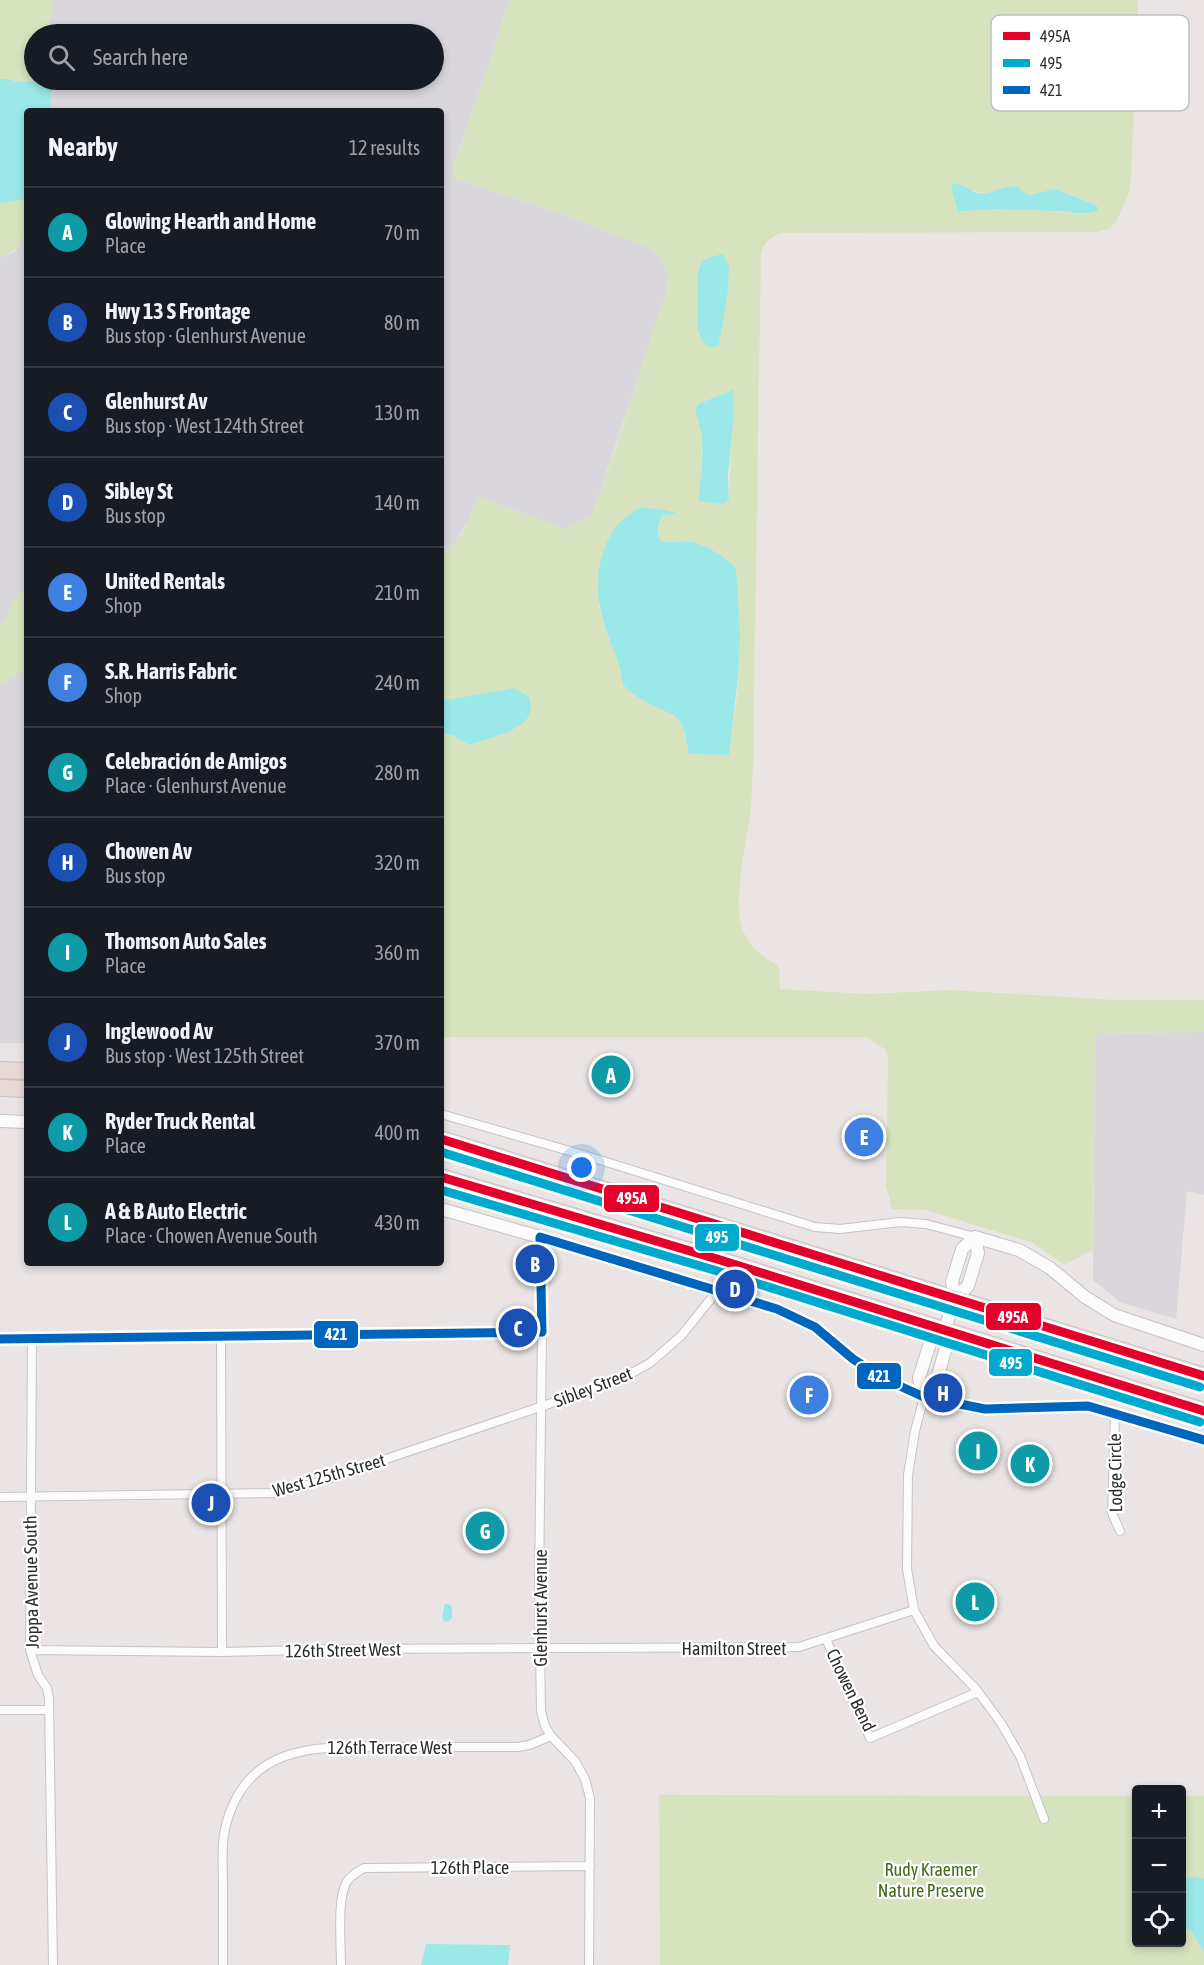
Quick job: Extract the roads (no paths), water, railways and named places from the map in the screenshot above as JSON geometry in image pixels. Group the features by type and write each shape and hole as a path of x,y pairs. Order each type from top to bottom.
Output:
{"highway":[{"path":"0,1070 24,1071"},
{"path":"0,1088 24,1089"},
{"path":"444,1140 1204,1376"},
{"path":"444,1178 717,1259 1204,1411"}],"street":[{"path":"444,1115 587,1156 814,1227 840,1229 900,1222 926,1224 1020,1250 1050,1268 1085,1297 1114,1315 1204,1345"},
{"path":"0,1121 24,1122"},
{"path":"444,1210 777,1309 815,1327 853,1359 873,1372 924,1397 984,1409 1088,1406 1204,1440"},
{"name":"Glenhurst Avenue","path":"540,1237 541,1711 545,1726 551,1736 574,1761 585,1779 590,1798 590,1965"},
{"path":"975,1237 962,1249 952,1282 955,1298 945,1329 930,1343 919,1378 924,1397 915,1431 908,1475 907,1569 914,1610 934,1646 978,1692 1001,1723 1020,1756 1044,1819"},
{"name":"Sibley Street","path":"542,1406 617,1381 650,1363 681,1336 718,1290"},
{"path":"0,1339 542,1332"},
{"path":"221,1335 222,1652"},
{"name":"Joppa Avenue South","path":"32,1339 30,1650 38,1676 46,1688 49,1710 53,1965"},
{"name":"West 125th Street","path":"0,1497 278,1493 321,1481 542,1406"},
{"name":"Lodge Circle","path":"1115,1414 1112,1513 1120,1531"},
{"name":"Hamilton Street","path":"656,1649 799,1647 914,1610"},
{"name":"Chowen Bend","path":"826,1639 870,1738 978,1692"},
{"name":"126th Street West","path":"30,1650 222,1652 341,1649 656,1649"},
{"path":"0,1710 49,1710"},
{"name":"126th Terrace West","path":"223,1965 223,1840 229,1816 242,1790 252,1778 274,1761 303,1750 320,1748 518,1747 551,1736"},
{"name":"126th Place","path":"341,1965 341,1896 346,1882 352,1875 369,1867 590,1866"}],"water":[{"path":"0,79 9,79 24,82 24,90 50,90 51,108 24,108 24,199 0,203"},
{"path":"953,184 984,193 1012,186 1029,195 1055,189 1096,205 1099,210 1084,213 1008,210 958,212 951,188"},
{"path":"723,254 729,265 728,290 719,345 710,348 702,340 697,328 698,273 701,262"},
{"path":"733,390 733,423 728,474 729,500 724,504 699,501 702,445 695,412 698,404"},
{"path":"640,508 677,513 662,516 658,528 661,541 690,542 709,548 736,568 740,633 738,677 729,755 689,754 684,729 676,717 642,700 623,685 598,597 599,570 606,544 613,532 623,519"},
{"path":"514,688 529,697 531,706 528,718 521,725 469,745 454,736 444,734 444,700"},
{"path":"445,1604 449,1604 452,1608 452,1618 448,1622 442,1617"},
{"path":"1186,1878 1204,1879 1204,1952 1192,1932 1186,1927"},
{"path":"426,1944 510,1945 508,1965 421,1965"}],"place":[{"name":"Glowing Hearth and Home","path":"611,1075"},
{"name":"United Rentals","path":"864,1137"},
{"name":"Hwy 13 S Frontage","path":"535,1264"},
{"name":"Sibley St","path":"735,1289"},
{"name":"Glenhurst Av","path":"518,1328"},
{"name":"Chowen Av","path":"943,1393"},
{"name":"S.R. Harris Fabric","path":"809,1395"},
{"name":"Thomson Auto Sales","path":"978,1451"},
{"name":"Ryder Truck Rental","path":"1030,1464"},
{"name":"Inglewood Av","path":"211,1503"},
{"name":"Celebración de Amigos","path":"485,1531"},
{"name":"A & B Auto Electric","path":"975,1602"}],"park label":[{"name":"Rudy Kraemer Nature Preserve","path":"931,1879"}]}
